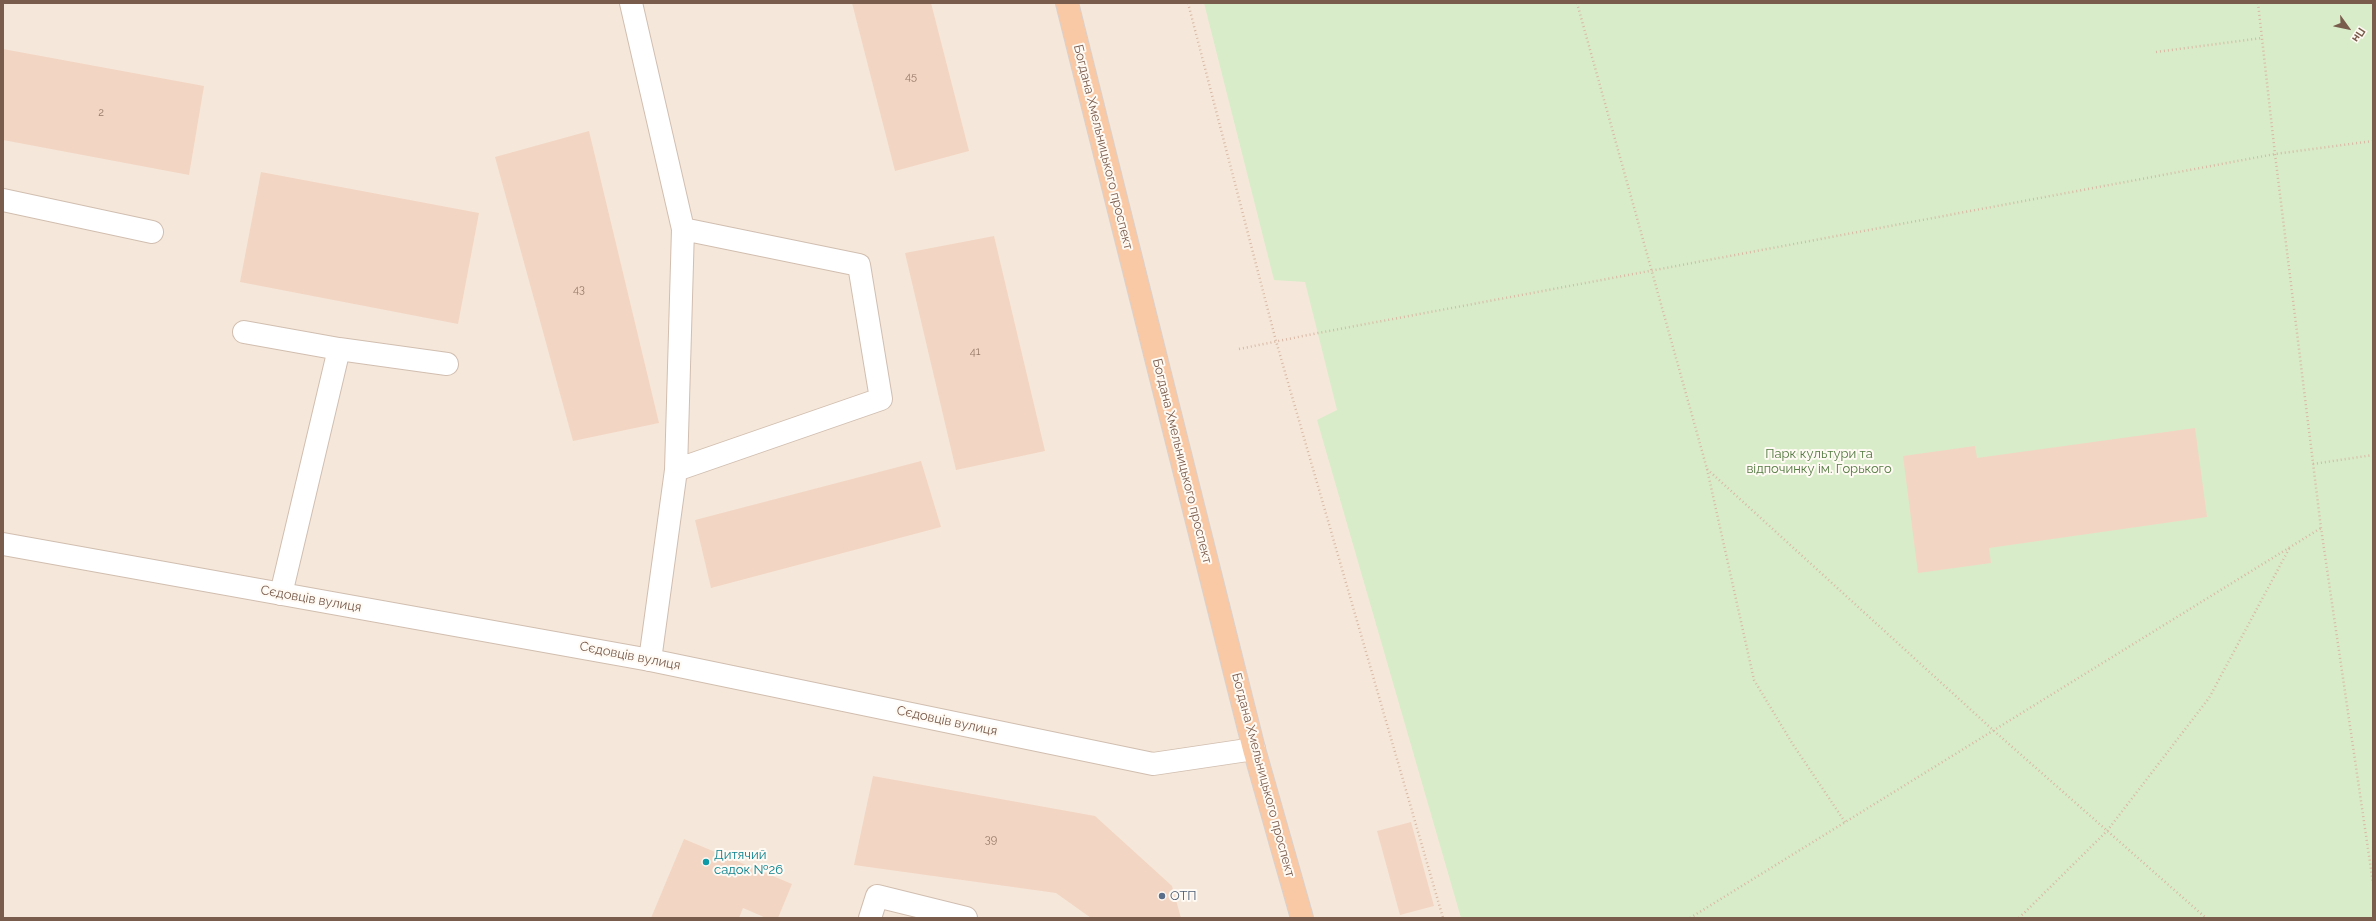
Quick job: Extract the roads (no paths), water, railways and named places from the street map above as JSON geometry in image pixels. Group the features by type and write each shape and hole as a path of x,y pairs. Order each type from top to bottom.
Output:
{"highway":[{"name":"Богдана Хмельницького проспект","path":"1067,3 1254,749 1302,918"}],"street":[{"path":"631,3 683,229 676,470 650,660"},
{"path":"3,200 152,232"},
{"path":"676,470 881,399 859,265 683,229"},
{"path":"244,332 339,349 447,364"},
{"path":"281,594 339,349"},
{"name":"Сєдовців вулиця","path":"3,544 650,660 1153,764 1254,749"},
{"path":"870,918 877,896 966,918"}],"place":[{"name":"Дитячий садок №26","path":"706,862"},
{"name":"ОТП","path":"1162,896"}],"park label":[{"name":"Парк культури та відпочинку ім. Горького","path":"1819,462"}]}
